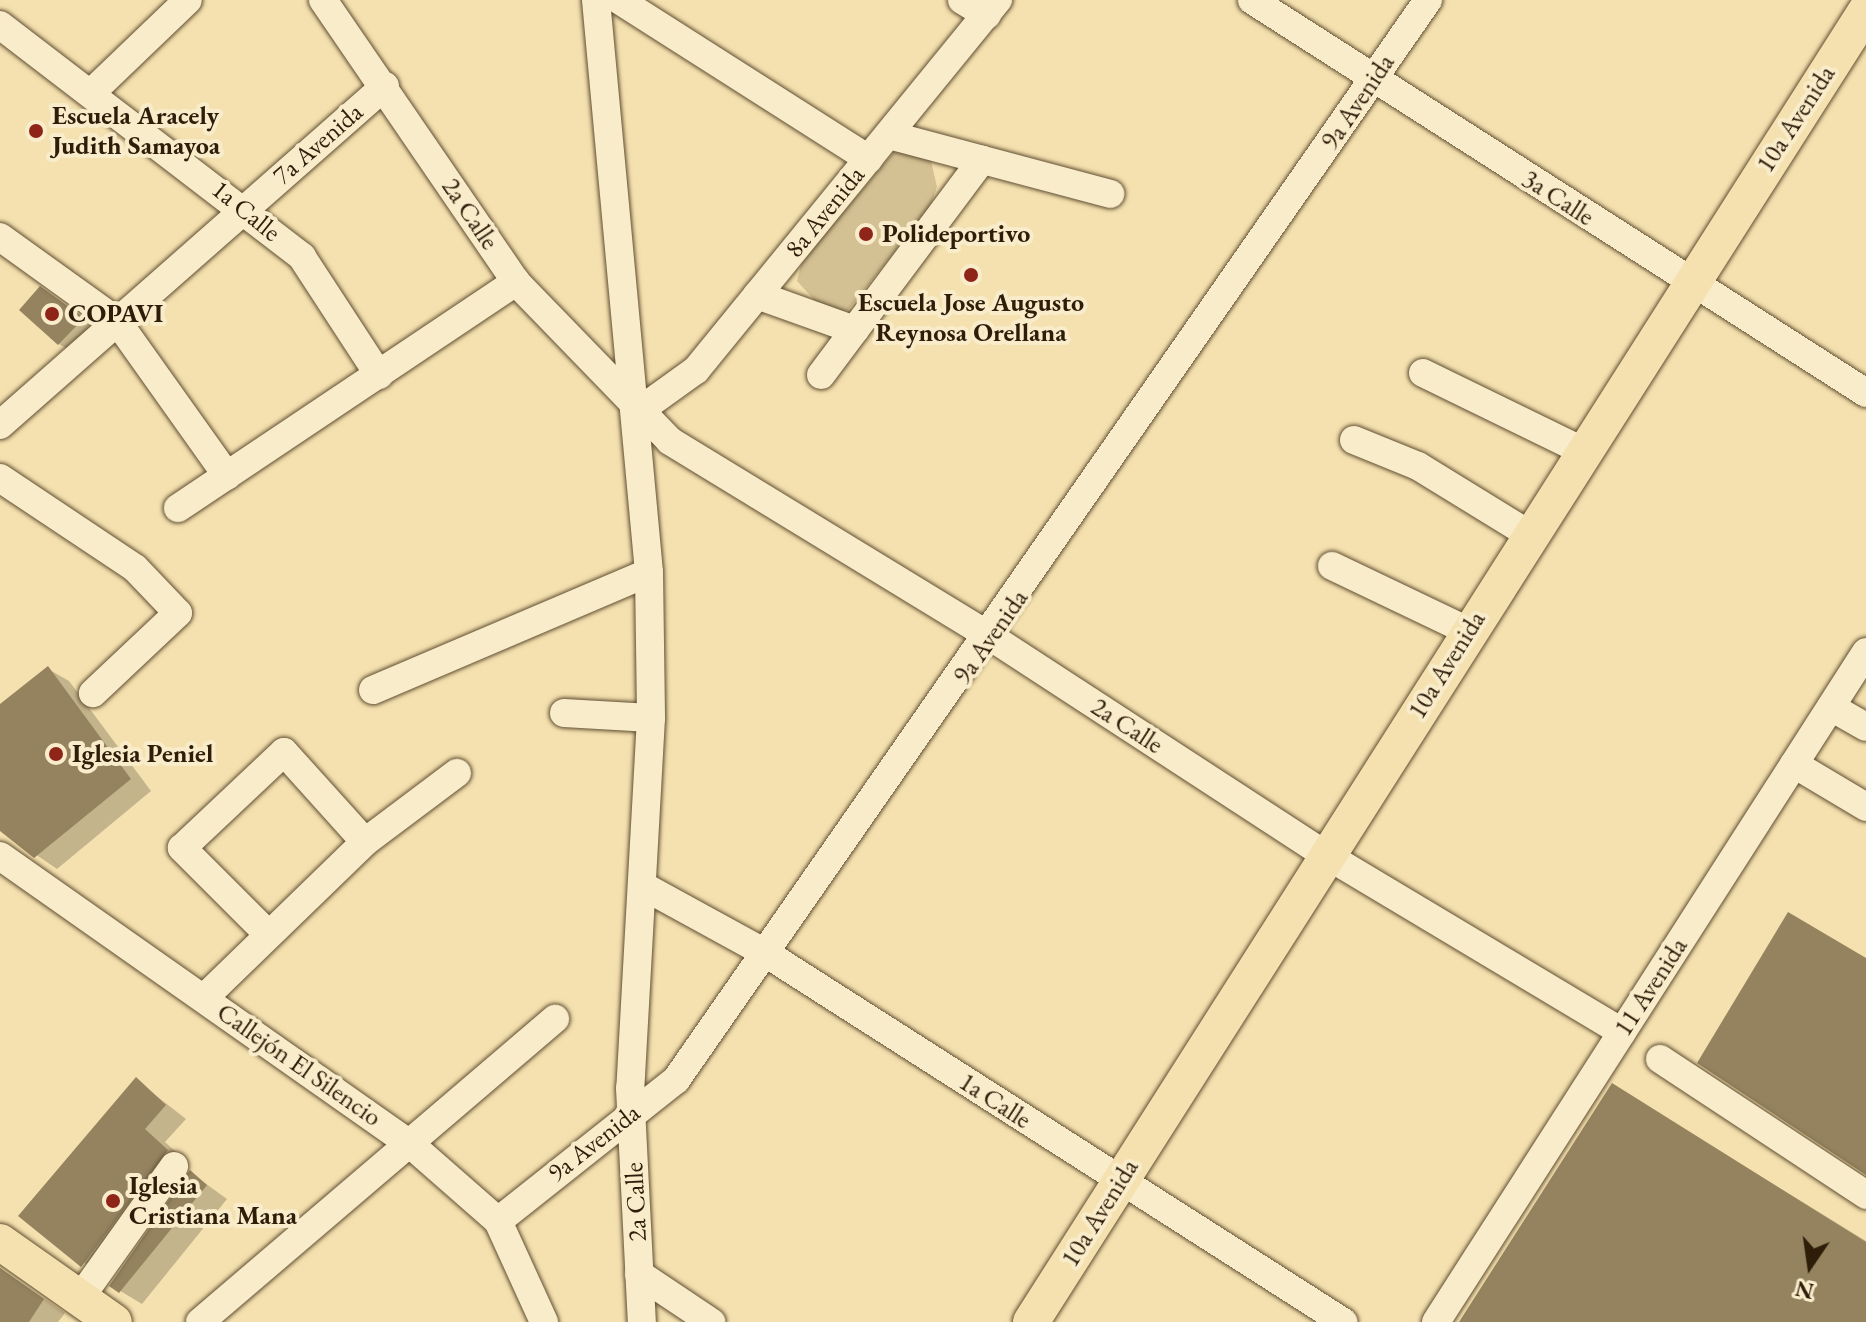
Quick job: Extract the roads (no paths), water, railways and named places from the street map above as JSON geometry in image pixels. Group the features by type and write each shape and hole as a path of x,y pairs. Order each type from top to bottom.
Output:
{"main road":[{"name":"10a Avenida","path":"1031,1322 1468,631 1866,11"},
{"path":"0,1242 114,1322"}],"street":[{"path":"91,93 188,0"},
{"name":"2a Calle","path":"323,0 385,86 516,282 670,441 991,637 1326,855 1622,1032"},
{"path":"596,0 639,411"},
{"path":"619,0 869,159"},
{"path":"962,0 993,8"},
{"name":"3a Calle","path":"1252,0 1690,284 1866,393"},
{"name":"9a Avenida","path":"498,1221 631,1109 676,1080 991,637 1428,0"},
{"name":"8a Avenida","path":"639,411 682,385 993,8"},
{"name":"1a Calle","path":"0,25 245,208 302,257 379,375"},
{"name":"7a Avenida","path":"0,425 385,86"},
{"path":"889,135 1110,194"},
{"path":"821,375 982,160"},
{"path":"0,237 117,321 227,476"},
{"path":"178,508 516,282"},
{"path":"757,295 855,330"},
{"path":"1423,373 1583,451"},
{"name":"2a Calle","path":"639,411 649,572 651,718 631,1109 642,1322"},
{"path":"1354,440 1418,466 1530,535"},
{"path":"0,478 122,559 178,613 93,693"},
{"path":"1332,566 1468,631"},
{"path":"373,690 649,572"},
{"name":"11 Avenida","path":"1436,1322 1831,707 1858,682 1866,652"},
{"path":"1831,707 1866,727"},
{"path":"564,713 651,718"},
{"path":"268,934 182,848 284,752 365,842"},
{"path":"1794,764 1866,807"},
{"path":"204,998 365,842 457,773"},
{"name":"Callejón El Silencio","path":"0,856 409,1143 498,1221 544,1322"},
{"name":"1a Calle","path":"643,886 767,954 1343,1322"},
{"path":"200,1322 555,1019"},
{"path":"1660,1059 1866,1195"},
{"path":"80,1298 174,1166"},
{"path":"639,1274 711,1322"}],"place":[{"name":"Escuela Aracely Judith Samayoa","path":"36,131"},
{"name":"Polideportivo","path":"866,234"},
{"name":"Escuela Jose Augusto Reynosa Orellana","path":"971,275"},
{"name":"COPAVI","path":"52,314"},
{"name":"Iglesia Peniel","path":"56,754"},
{"name":"Iglesia Cristiana Mana","path":"113,1201"}]}
